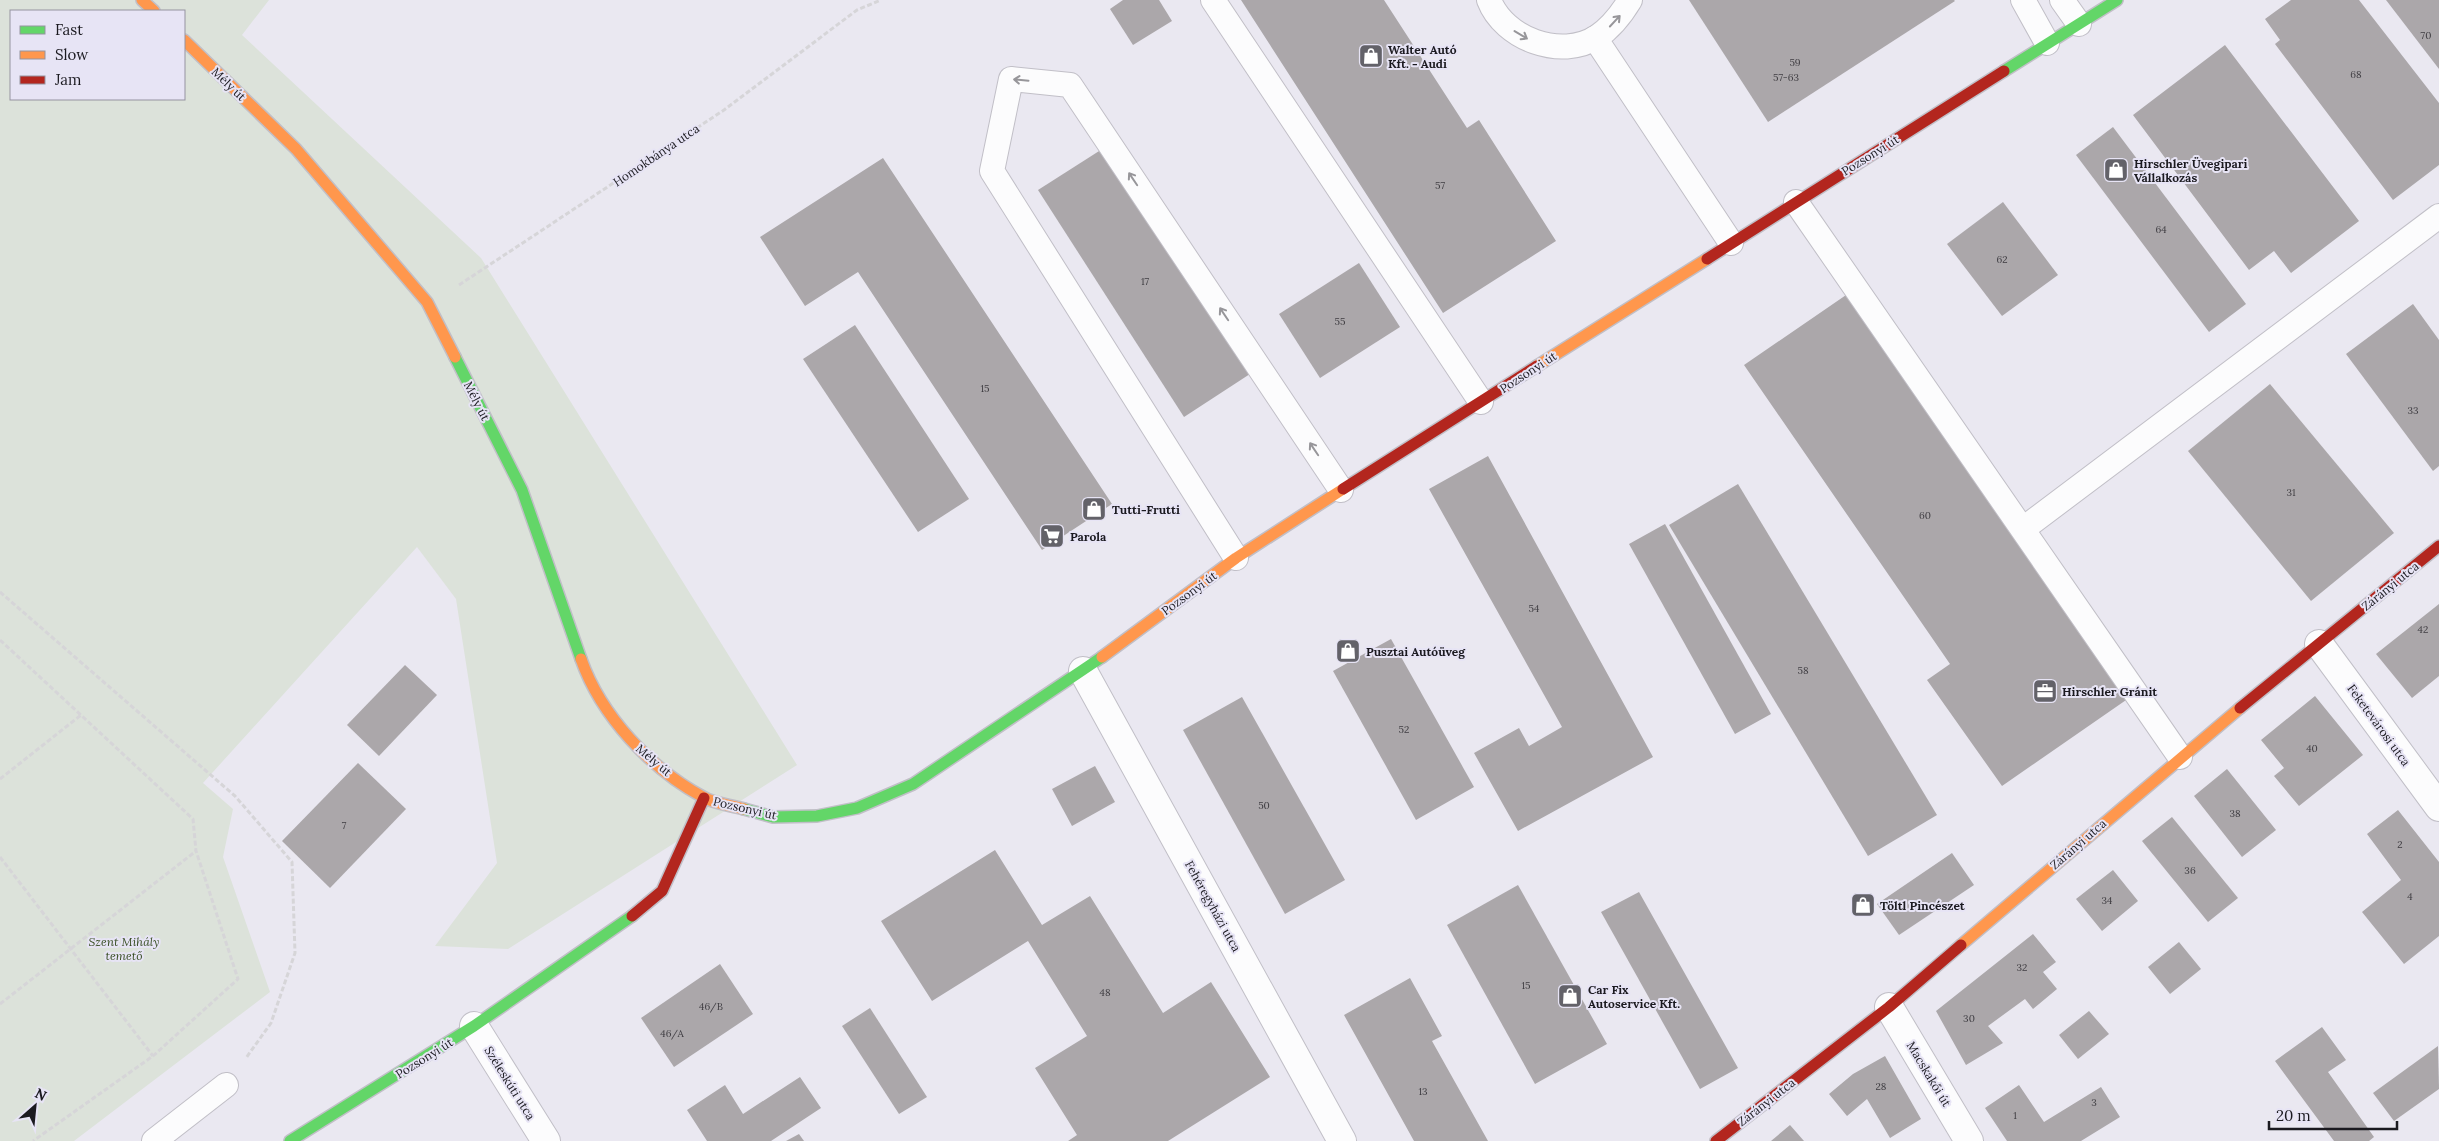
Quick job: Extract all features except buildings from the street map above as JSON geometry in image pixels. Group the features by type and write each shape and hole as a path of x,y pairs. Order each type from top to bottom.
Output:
{"main road":[{"path":"142,0 153,10"},
{"name":"Pozsonyi út","path":"290,1141 474,1026 618,928 662,891 704,798 774,817 817,816 857,808 913,784 1083,671 1236,558 2117,0"},
{"name":"Mély út","path":"185,41 296,149 426,302 522,490 583,665 608,711 635,746 657,766 704,798"},
{"name":"Zárányi utca","path":"1716,1141 1889,1007 2180,757 2439,546"}],"street":[{"name":"Feketevárosi utca","path":"2319,644 2439,807"},
{"name":"Fehéregyházi utca","path":"1083,671 1342,1141"},
{"name":"Macskakői út","path":"1889,1007 1969,1141"},
{"name":"Széleskúti utca","path":"474,1026 546,1141"}],"lane":[{"path":"1212,0 1481,402"},
{"path":"1489,0 1504,24 1524,38 1547,46 1572,46 1595,38 1616,22 1630,0"},
{"path":"2022,0 2048,43"},
{"path":"2062,0 2080,24"},
{"path":"1595,38 1731,243"},
{"path":"1236,558 992,170 1011,79 1070,85 1341,490"},
{"path":"1796,202 2180,757"},
{"path":"2023,529 2439,216"},
{"path":"154,1141 226,1085"}],"path":[{"name":"Homokbánya utca","path":"426,302 468,280 708,120 857,10 881,0"},
{"path":"0,592 235,796 292,862 296,953 271,1023 226,1085"},
{"path":"0,640 193,819 196,851 238,979 153,1056 33,1141"},
{"path":"0,779 81,715"},
{"path":"0,1004 196,851"},
{"path":"0,857 153,1056"}],"green space":[{"name":"Szent Mihály temető","path":"0,0 269,0 242,35 481,258 797,765 508,949 435,946 497,863 456,599 417,547 203,783 233,809 223,857 270,992 74,1141 0,1141"}],"traffic: fast":[{"path":"2004,71 2117,0"},
{"path":"455,357 522,490 581,659"},
{"path":"744,809 773,817 817,816 857,808 913,784 1102,657"},
{"path":"290,1141 474,1026 632,916"}],"traffic: slow":[{"path":"142,0 153,10"},
{"path":"185,41 296,149 427,302 455,357"},
{"path":"1537,366 1707,259"},
{"path":"1102,657 1236,558 1343,489"},
{"path":"581,659 601,701 630,739 647,756 665,772 703,797 718,803 744,809"},
{"path":"1961,945 2240,708"}],"traffic: jam":[{"path":"1707,259 2004,71"},
{"path":"1343,489 1537,366"},
{"path":"2240,708 2439,546"},
{"path":"632,916 662,891 704,798"},
{"path":"1716,1141 1889,1007 1961,945"}],"place":[{"name":"Walter Autó Kft. - Audi","path":"1371,56"},
{"name":"Hirschler Üvegipari Vállalkozás","path":"2116,170"},
{"name":"Tutti-Frutti","path":"1094,509"},
{"name":"Parola","path":"1052,536"},
{"name":"Pusztai Autóüveg","path":"1348,651"},
{"name":"Hirschler Gránit","path":"2045,691"},
{"name":"Töltl Pincészet","path":"1863,905"},
{"name":"Car Fix Autoservice Kft.","path":"1570,996"}]}
